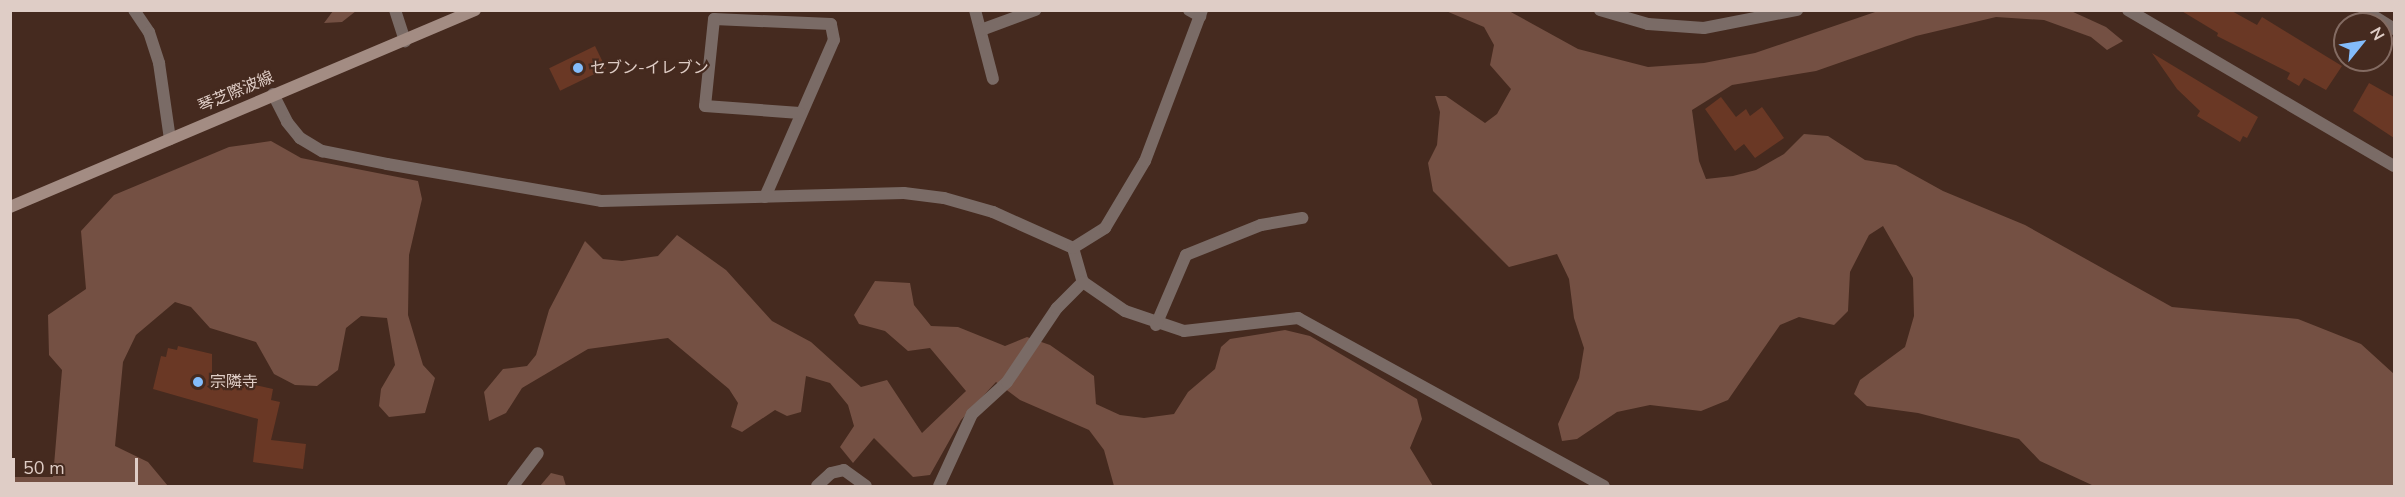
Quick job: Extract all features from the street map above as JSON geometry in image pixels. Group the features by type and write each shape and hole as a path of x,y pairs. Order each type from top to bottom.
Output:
{"main road":[{"name":"琴芝際波線","path":"10,207 475,10"}],"street":[{"path":"134,10 149,32 159,63 170,139"},
{"path":"395,10 405,41"},
{"path":"975,10 993,79"},
{"path":"981,30 1035,10"},
{"path":"1600,10 1648,24 1704,28 1797,10"},
{"path":"2128,10 2394,166"},
{"path":"2364,10 2394,29"},
{"path":"1073,248 1105,228 1145,161 1197,12"},
{"path":"765,197 834,40 831,24 714,18 705,106 800,113"},
{"path":"273,94 293,130 322,151 601,201 904,193 944,198 993,212 1073,248 1083,282 1125,311 1156,325 1184,332 1298,318 1323,329 1538,454 1604,486"},
{"path":"1156,325 1186,255 1261,225 1302,218"},
{"path":"939,486 972,414 1007,381 1057,308 1083,282"},
{"path":"513,486 538,453"},
{"path":"817,486 831,473 844,470 866,486"}],"shaded area":[{"path":"333,11 356,11 342,22 324,23"},
{"path":"1446,11 1509,11 1578,49 1648,67 1704,63 1755,53 1878,11 2071,11 2106,27 2123,41 2107,50 2091,37 2044,20 1996,17 1916,36 1816,71 1732,85 1692,110 1699,161 1706,179 1733,176 1756,170 1784,154 1804,134 1828,136 1865,160 1896,165 1943,191 2025,225 2172,307 2298,319 2361,344 2394,374 2394,486 2094,486 2040,461 2019,439 1918,413 1867,406 1854,394 1860,380 1905,347 1914,316 1913,278 1883,226 1869,235 1850,272 1848,311 1834,325 1799,317 1780,325 1728,400 1701,411 1650,405 1617,412 1577,439 1562,441 1558,424 1579,378 1584,348 1574,318 1569,279 1557,254 1509,267 1433,191 1428,163 1437,145 1440,112 1435,96 1446,96 1485,123 1497,114 1511,89 1490,65 1494,45 1484,27"},
{"path":"271,141 301,158 418,181 422,199 409,255 408,315 423,365 435,378 425,413 389,417 379,406 381,389 395,365 387,318 361,316 346,328 338,370 317,386 295,385 274,374 256,342 210,328 191,307 175,302 136,335 123,362 115,446 148,462 168,486 11,486 11,477 53,477 62,370 49,355 48,315 86,289 81,231 114,195 229,147"},
{"path":"677,235 726,270 772,321 811,342 861,387 887,380 922,433 966,391 930,348 908,351 885,331 859,324 854,315 875,281 910,283 914,305 931,326 958,327 1005,346 1027,337 1050,345 1094,376 1096,404 1120,415 1144,418 1174,414 1188,392 1215,369 1221,347 1230,339 1285,330 1310,336 1417,399 1422,419 1410,448 1433,486 1114,486 1104,450 1089,430 1020,400 996,382 961,420 930,475 913,477 874,438 853,463 840,447 854,426 848,405 830,383 806,376 801,412 787,416 775,410 742,432 731,427 738,403 729,389 668,338 588,349 522,388 506,413 489,421 484,392 503,369 527,366 536,355 549,310 585,241 603,259 622,261 658,256"},
{"path":"551,473 563,476 566,486 540,486"}],"building":[{"path":"2180,10 2230,10 2257,25 2262,17 2333,60 2333,72 2338,72 2326,90 2304,78 2299,86 2287,79 2290,73 2217,36 2218,33"},
{"name":"セブン-イレブン","path":"595,46 606,68 560,91 549,68"},
{"path":"2152,53 2258,117 2247,138 2243,136 2240,142 2197,116 2200,111 2177,89"},
{"path":"2369,83 2394,97 2394,138 2353,111"},
{"path":"1721,97 1736,117 1746,109 1750,116 1762,107 1784,138 1755,158 1744,144 1735,151 1705,109"},
{"name":"宗隣寺","path":"178,346 212,354 212,375 273,389 271,400 280,402 271,440 306,444 303,469 253,462 258,419 153,389 161,356 166,357 168,348 177,350"}],"place":[{"name":"セブン-イレブン","path":"578,68"},
{"name":"宗隣寺","path":"198,382"}]}
